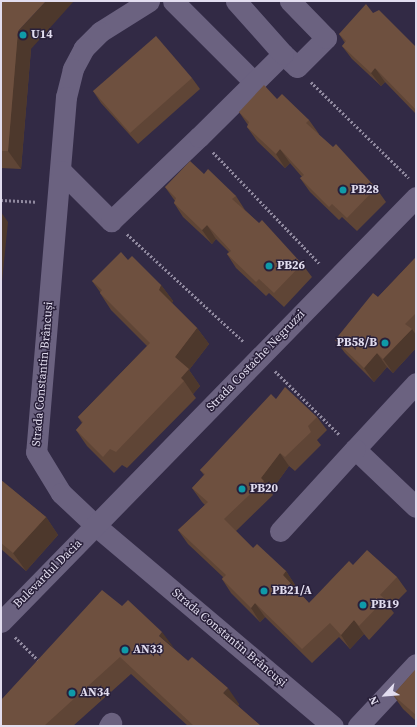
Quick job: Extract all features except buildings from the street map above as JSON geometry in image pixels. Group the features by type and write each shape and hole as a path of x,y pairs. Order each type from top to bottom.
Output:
{"street":[{"name":"Strada Constantin Brâncuși","path":"149,1 100,32 84,48 73,69 66,97 61,171 36,452 62,493 96,526 333,726"},
{"path":"173,1 254,82"},
{"path":"236,1 290,60"},
{"path":"61,171 112,220 254,82 326,38 290,1"},
{"name":"Strada Costache Negruzzi","path":"96,526 416,197"},
{"path":"280,531 416,383"},
{"path":"355,449 416,506"},
{"name":"Bulevardul Dacia","path":"6,627 96,526"},
{"path":"358,726 416,664"}],"path":[{"path":"290,60 416,185"},
{"path":"199,137 335,279"},
{"path":"1,200 58,202"},
{"path":"112,220 260,356 355,449"},
{"path":"6,627 42,664"}],"place":[{"name":"U14","path":"23,35"},
{"name":"PB28","path":"343,190"},
{"name":"PB26","path":"269,266"},
{"name":"PB58/B","path":"385,343"},
{"name":"PB20","path":"242,489"},
{"name":"PB21/A","path":"264,591"},
{"name":"PB19","path":"363,605"},
{"name":"AN33","path":"125,650"},
{"name":"AN34","path":"72,693"}]}
